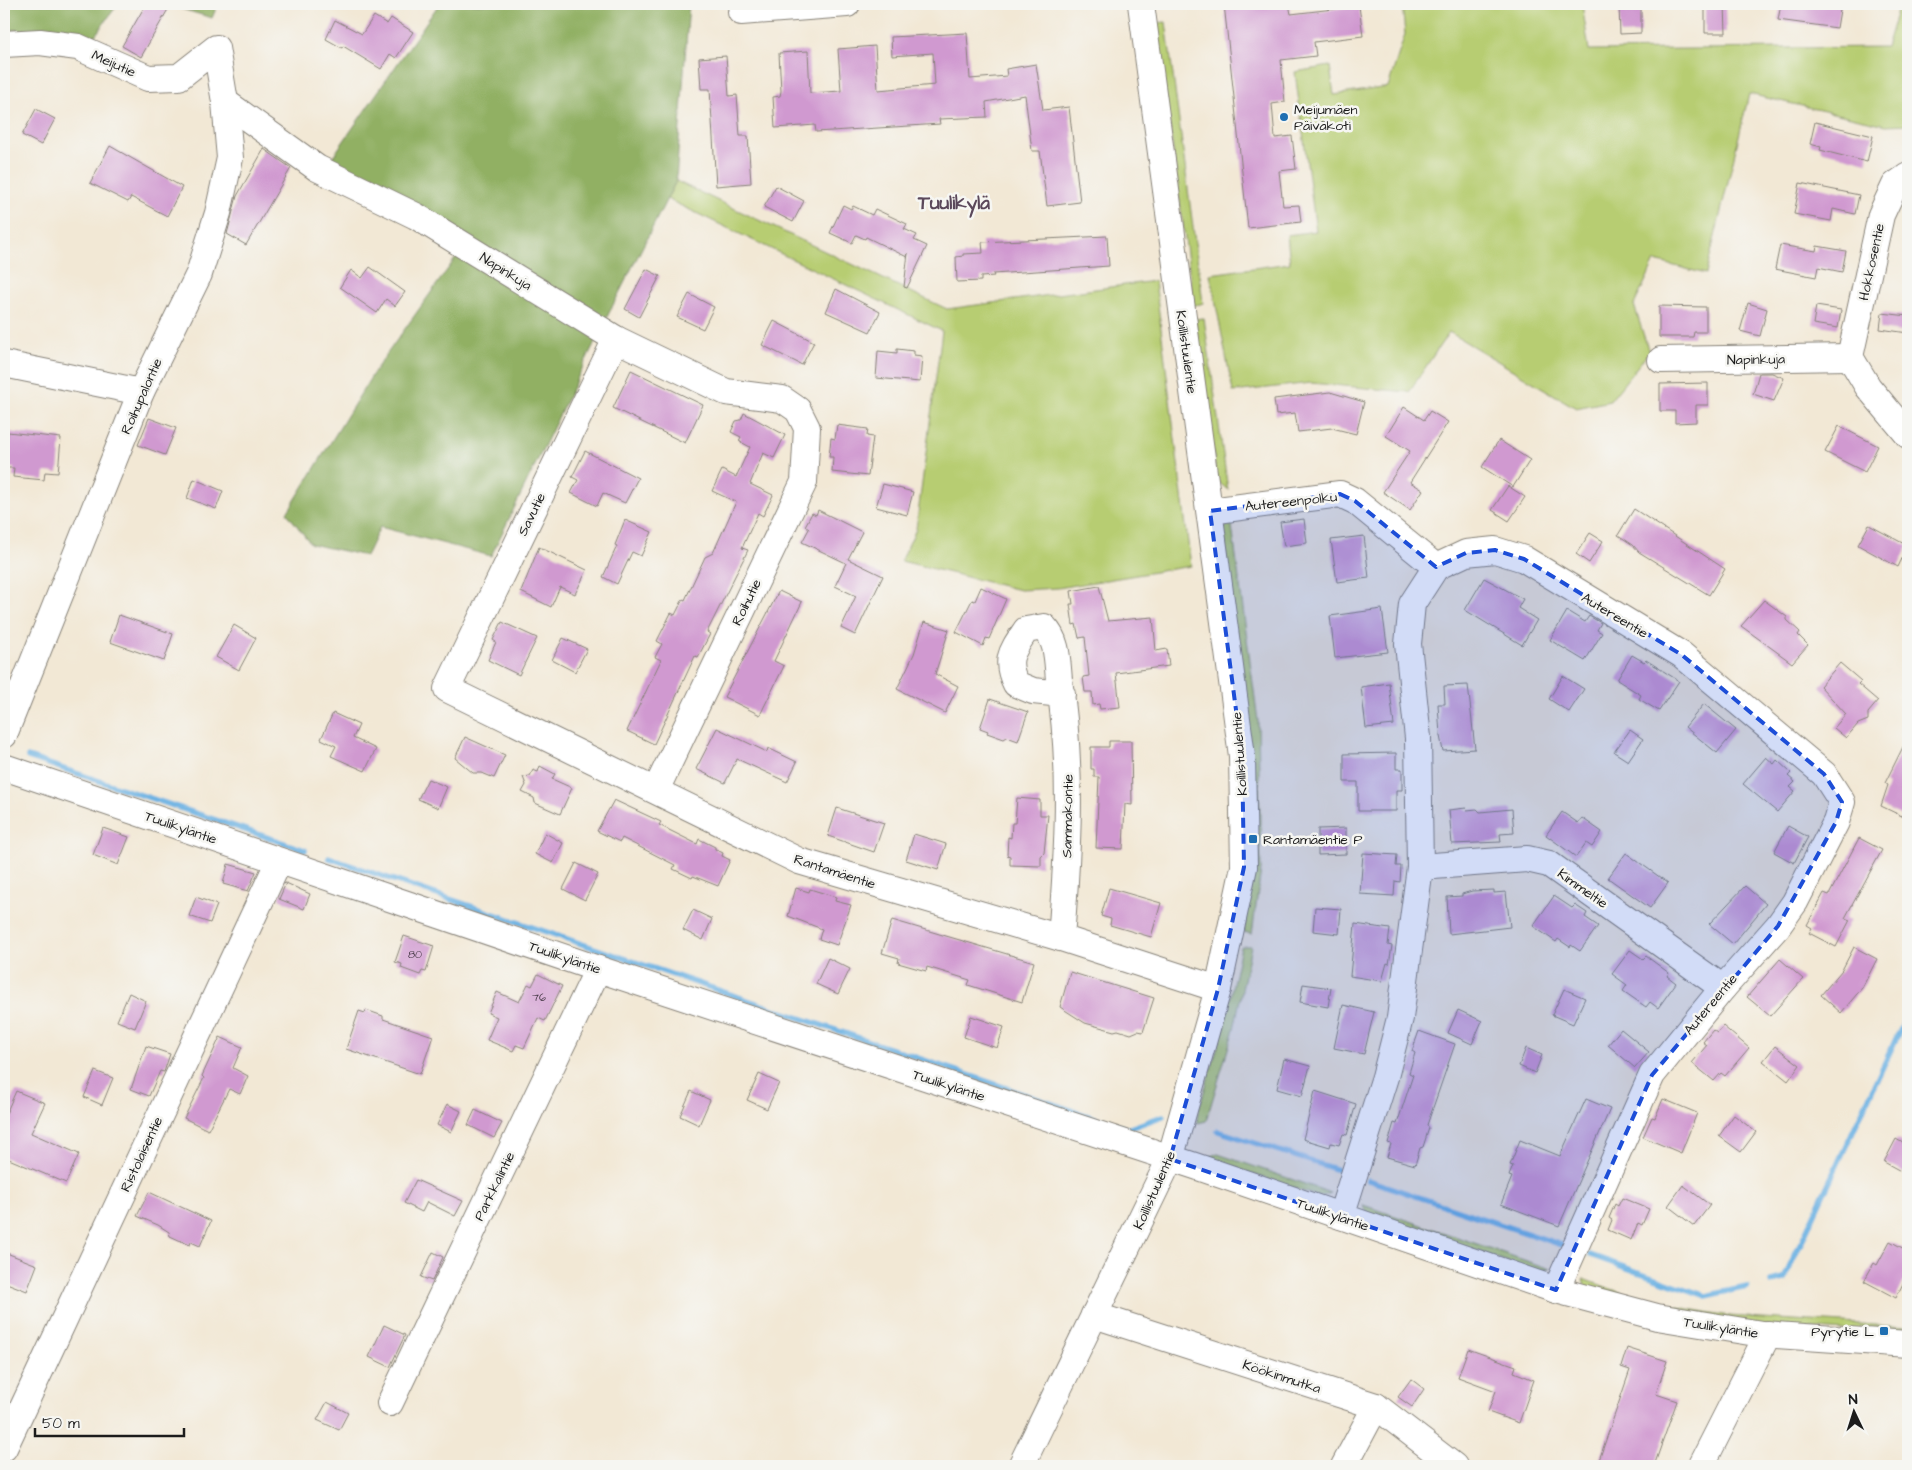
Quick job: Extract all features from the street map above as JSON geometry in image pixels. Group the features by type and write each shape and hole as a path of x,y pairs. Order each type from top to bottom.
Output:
{"street":[{"path":"741,12 846,4"},
{"name":"Koillistuulentie","path":"1021,1466 1170,1158 1218,989 1244,867 1242,756 1141,4"},
{"name":"Meijutie","path":"4,44 40,42 78,47 148,78 179,77 216,48"},
{"name":"Roihupalontie","path":"4,735 141,392 199,274 218,213 230,158 226,102 216,48"},
{"name":"Napinkuja","path":"226,102 317,168 416,216 616,339 726,392 782,399 798,410"},
{"name":"Hokkosentie","path":"1850,357 1881,215 1895,184 1908,176"},
{"name":"Savutie","path":"446,689 616,339"},
{"path":"1850,357 1868,387 1908,435"},
{"name":"Napinkuja","path":"1661,360 1850,357"},
{"path":"4,364 141,392"},
{"name":"Roihutie","path":"656,790 804,482 807,428 798,410"},
{"name":"Autereenpolku","path":"1210,511 1340,494 1355,501 1436,567"},
{"name":"Autereentie","path":"1436,567 1466,553 1495,550 1524,558 1682,656 1824,774 1842,802 1836,822 1795,902 1778,926 1723,988 1652,1075 1556,1290"},
{"path":"1341,1216 1385,1077 1400,1018 1420,867 1418,738 1408,644 1412,604 1436,567"},
{"name":"Rantamäentie","path":"446,689 799,861 1061,938 1218,989"},
{"name":"Sammakontie","path":"1061,938 1069,830 1068,762 1062,694"},
{"name":"Tuulikyläntie","path":"4,767 598,969 1170,1158 1556,1290 1657,1317 1768,1334 1908,1344"},
{"name":"Kimmeltie","path":"1420,867 1528,859 1549,864 1723,988"},
{"name":"Ristolaisentie","path":"4,1448 279,861"},
{"name":"Parkkalintie","path":"390,1403 598,969"},
{"name":"Köökinmutka","path":"1094,1315 1376,1406 1454,1466"},
{"path":"1701,1466 1768,1334"},
{"path":"1344,1466 1376,1406"}],"highlighted area":[{"path":"1340,494 1355,501 1436,567 1466,553 1495,550 1524,559 1682,655 1824,774 1842,802 1836,822 1778,926 1652,1075 1556,1290 1170,1159 1218,989 1244,867 1242,756 1210,511"}],"green space":[{"path":"4,4 118,4 94,37 16,30 4,31"},
{"path":"165,4 218,4 212,18"},
{"path":"439,4 689,4 676,181 608,315 491,556 380,527 366,556 311,544 287,513 376,369 468,241 327,165"},
{"path":"1402,4 1582,4 1589,50 1886,47 1899,4 1908,4 1908,124 1886,125 1749,94 1706,274 1655,261 1634,305 1649,352 1610,401 1576,408 1449,332 1409,392 1311,383 1233,392 1210,274 1290,263 1287,235 1316,231 1295,72 1330,66 1334,95 1388,87 1405,34"},
{"path":"1166,22 1203,303 1194,306 1156,23"},
{"path":"676,181 947,309 1155,281 1191,566 1058,588 1020,590 901,561 916,529 942,331 667,199"},
{"path":"1204,318 1228,490 1217,481 1195,319"},
{"path":"1231,519 1258,721 1261,870 1252,934 1244,932 1251,866 1224,529"},
{"path":"1251,946 1234,1029 1206,1121 1198,1123 1197,1115 1224,1026 1241,947"},
{"path":"1218,1154 1331,1193 1319,1197 1211,1160 1212,1155"},
{"path":"1363,1205 1550,1269 1537,1272 1368,1214"},
{"path":"1584,1279 1644,1301 1729,1316 1908,1327 1908,1335 1719,1323 1587,1289"}],"building":[{"path":"146,4 171,4 141,57 122,46"},
{"path":"1224,4 1289,4 1291,14 1359,6 1363,36 1314,42 1316,56 1281,60 1285,102 1272,104 1275,138 1292,136 1296,169 1279,171 1283,206 1299,205 1301,222 1248,228"},
{"path":"1705,4 1725,4 1726,33 1705,33"},
{"path":"1781,4 1841,4 1837,28 1778,20"},
{"path":"1619,5 1641,5 1641,33 1620,34"},
{"path":"374,16 387,24 391,18 413,32 396,58 390,54 381,69 343,46 342,48 326,39 335,20 362,34"},
{"path":"967,33 970,79 1007,76 1006,69 1036,64 1043,110 1069,107 1080,202 1047,206 1040,151 1032,151 1025,95 986,102 987,117 939,119 940,124 816,132 815,125 775,128 773,97 780,96 781,91 779,53 808,51 810,93 841,91 838,49 875,46 878,90 935,85 933,53 892,56 891,37"},
{"path":"726,56 729,96 737,95 740,136 748,136 751,183 716,186 710,89 701,89 699,58"},
{"path":"36,109 55,119 41,145 22,135"},
{"path":"1815,122 1873,136 1867,162 1820,150 1821,147 1810,144"},
{"path":"110,146 182,187 167,216 131,197 128,202 90,183"},
{"path":"264,149 291,168 246,245 227,234 237,196"},
{"path":"1800,183 1859,195 1855,214 1833,209 1831,221 1794,214"},
{"path":"776,186 804,201 793,222 764,207"},
{"path":"843,205 851,209 853,206 872,215 875,209 907,224 904,229 917,235 914,240 927,246 907,288 904,287 908,253 907,257 866,237 865,239 856,235 852,243 830,233"},
{"path":"1107,236 1109,266 993,274 994,276 981,277 981,281 957,282 956,257 963,256 963,254 983,253 982,242"},
{"path":"1780,245 1816,251 1817,246 1846,251 1842,272 1818,267 1816,277 1775,269"},
{"path":"370,267 405,292 395,306 386,299 377,313 340,287 351,270 362,278"},
{"path":"646,269 660,276 639,317 625,309"},
{"path":"836,289 880,312 870,332 826,312"},
{"path":"689,294 714,307 703,329 677,317"},
{"path":"1748,303 1767,309 1760,336 1740,331"},
{"path":"1659,306 1706,307 1706,332 1694,332 1693,337 1659,337"},
{"path":"1816,306 1841,310 1838,328 1813,324"},
{"path":"1882,313 1908,316 1908,333 1880,329"},
{"path":"774,321 814,342 802,365 762,345"},
{"path":"897,349 914,351 914,355 922,356 920,382 876,378 878,351 897,353"},
{"path":"631,370 703,405 685,443 613,408"},
{"path":"1759,373 1772,373 1784,378 1774,401 1753,394"},
{"path":"1708,383 1708,405 1696,405 1696,422 1675,423 1675,411 1660,411 1660,384"},
{"path":"1330,392 1364,402 1356,434 1332,428 1298,432 1295,413 1276,415 1274,399"},
{"path":"1404,407 1424,420 1430,411 1448,422 1410,482 1423,490 1410,510 1383,492 1410,451 1386,436"},
{"path":"744,413 785,435 774,458 763,453 750,484 773,495 763,516 758,513 742,548 748,550 707,632 710,634 698,657 695,656 654,744 627,731 661,660 655,657 662,644 657,641 671,613 675,615 683,599 685,600 705,557 713,553 736,502 712,491 722,470 736,477 750,447 739,441 741,437 731,432 736,421 741,420"},
{"path":"149,418 176,428 165,455 138,445"},
{"path":"837,425 868,429 867,436 873,437 868,476 832,472 833,457 829,457 831,438 835,439"},
{"path":"1839,426 1878,446 1865,472 1825,452"},
{"path":"8,432 61,438 58,473 45,472 44,480 13,477 14,468 5,468"},
{"path":"1499,440 1530,460 1513,487 1482,467"},
{"path":"585,451 638,478 625,503 603,493 597,506 571,493 578,480 572,477"},
{"path":"194,479 223,491 216,509 187,498"},
{"path":"883,484 913,492 907,515 876,507"},
{"path":"1508,486 1525,497 1509,521 1492,510"},
{"path":"1634,509 1725,569 1709,595 1639,552 1633,545 1618,535"},
{"path":"818,510 862,532 848,559 883,576 855,635 841,628 856,596 835,586 846,563 802,542 809,529 805,526 812,513 816,515"},
{"path":"1304,519 1307,543 1284,546 1280,522"},
{"path":"625,520 652,532 641,556 632,552 617,584 603,577 617,546 615,545"},
{"path":"1869,525 1908,546 1898,567 1858,545"},
{"path":"1590,533 1603,541 1589,563 1576,554"},
{"path":"1364,536 1369,578 1337,582 1331,540"},
{"path":"539,547 587,570 575,594 560,587 551,607 521,592"},
{"path":"1484,578 1523,599 1518,608 1537,620 1522,645 1465,610"},
{"path":"1099,586 1108,621 1153,617 1156,651 1167,649 1169,666 1116,673 1120,707 1100,709 1099,704 1093,705 1092,692 1085,692 1083,677 1089,676 1085,637 1079,638 1076,624 1073,625 1070,604 1073,604 1071,591"},
{"path":"981,587 1006,599 989,639 986,638 983,646 956,632 972,600 975,601"},
{"path":"779,591 802,602 774,661 784,666 760,715 724,697"},
{"path":"1764,600 1787,617 1787,620 1800,632 1798,635 1808,645 1792,663 1741,626"},
{"path":"1382,609 1388,652 1335,658 1330,616"},
{"path":"1567,611 1585,622 1589,616 1601,623 1597,630 1602,633 1585,661 1550,640"},
{"path":"119,615 173,634 164,661 110,642"},
{"path":"502,622 537,638 519,675 488,660 496,642 493,640"},
{"path":"924,622 949,630 935,674 958,686 945,713 897,689 914,654"},
{"path":"234,625 256,638 239,670 216,657"},
{"path":"563,638 587,649 575,672 552,660"},
{"path":"1632,655 1644,662 1646,660 1679,681 1659,711 1639,699 1641,695 1617,680"},
{"path":"1840,663 1861,681 1858,684 1878,701 1868,713 1868,720 1858,724 1846,738 1834,728 1846,714 1820,686"},
{"path":"1563,676 1584,689 1569,712 1549,699"},
{"path":"1389,683 1394,725 1366,728 1361,687"},
{"path":"1468,685 1475,749 1443,751 1438,704 1445,704 1444,686"},
{"path":"990,699 1028,712 1018,741 1007,737 1004,739 987,733 988,731 980,728"},
{"path":"1704,704 1736,730 1717,753 1685,727"},
{"path":"333,713 359,725 353,738 376,749 365,771 331,756 336,746 321,739"},
{"path":"717,728 767,752 768,748 797,762 787,782 737,759 725,783 696,769"},
{"path":"1630,730 1643,739 1628,761 1614,752"},
{"path":"465,737 505,755 494,778 482,773 473,773 455,758"},
{"path":"1908,737 1908,819 1881,806 1888,785 1885,783"},
{"path":"1109,741 1131,741 1132,805 1125,804 1123,849 1096,848 1099,777 1094,777 1094,769 1091,769 1091,747 1109,747"},
{"path":"1396,753 1396,769 1402,769 1402,790 1396,790 1396,811 1358,811 1358,782 1344,782 1344,754"},
{"path":"1766,757 1774,764 1777,760 1791,773 1788,776 1795,782 1790,787 1795,791 1777,812 1743,784"},
{"path":"540,766 555,774 552,779 572,788 560,814 535,803 534,798 522,792 526,785 523,777 530,776 533,770 538,772"},
{"path":"428,779 447,787 438,808 418,799"},
{"path":"1017,798 1040,800 1040,815 1048,815 1041,866 1010,865 1010,856 1007,855 1008,837 1011,838 1012,823 1015,823"},
{"path":"614,800 661,822 659,825 697,844 699,839 723,853 722,856 730,860 718,886 693,876 692,878 673,869 675,865 622,838 620,842 597,831"},
{"path":"837,808 884,823 874,852 828,836"},
{"path":"1466,808 1467,810 1477,809 1480,812 1512,809 1514,833 1500,834 1501,842 1452,844 1449,810"},
{"path":"1562,812 1578,823 1582,818 1602,832 1592,847 1586,843 1576,857 1546,835"},
{"path":"1788,826 1808,837 1794,863 1774,852"},
{"path":"103,828 129,837 118,865 93,855"},
{"path":"1346,828 1346,854 1318,855 1318,829"},
{"path":"545,833 563,843 553,863 535,854"},
{"path":"914,834 946,844 938,870 906,860"},
{"path":"1859,838 1882,850 1845,918 1850,920 1836,947 1809,933 1812,928 1807,925 1824,893 1829,895"},
{"path":"1363,853 1397,855 1396,866 1401,866 1400,882 1395,881 1394,896 1360,894"},
{"path":"1626,853 1668,883 1650,908 1608,878"},
{"path":"576,863 598,874 585,900 563,889"},
{"path":"228,864 256,872 248,891 223,884"},
{"path":"286,883 310,894 304,909 279,899"},
{"path":"1745,886 1766,904 1733,944 1709,924"},
{"path":"796,888 809,892 810,889 836,897 835,901 851,905 837,945 819,939 822,929 788,916"},
{"path":"1109,888 1161,903 1151,937 1110,925 1111,919 1101,916"},
{"path":"1494,890 1494,893 1506,892 1510,927 1449,934 1447,897 1462,896 1462,894 1472,891"},
{"path":"1554,896 1572,908 1575,905 1587,913 1585,917 1598,926 1580,951 1558,939 1556,942 1533,926"},
{"path":"196,897 217,905 210,923 189,916"},
{"path":"1315,907 1341,909 1339,934 1313,931"},
{"path":"693,910 712,919 703,940 683,930"},
{"path":"892,920 1034,962 1022,1002 968,985 970,980 927,967 926,971 898,963 899,958 882,953"},
{"path":"1355,924 1390,929 1388,945 1392,946 1389,964 1387,963 1382,981 1350,976"},
{"path":"404,936 434,946 426,972 422,971 420,975 401,968 402,964 395,962"},
{"path":"1854,947 1877,959 1862,988 1841,1013 1821,995 1842,970"},
{"path":"1630,950 1643,959 1646,956 1669,973 1667,976 1676,983 1658,1008 1650,1002 1646,1007 1623,991 1627,985 1612,974"},
{"path":"828,958 850,969 838,994 816,984"},
{"path":"1780,959 1803,979 1770,1016 1747,997"},
{"path":"1070,972 1154,998 1143,1032 1138,1031 1131,1034 1085,1023 1060,1007"},
{"path":"538,974 562,986 545,1021 538,1018 524,1048 516,1045 513,1051 487,1040 497,1017 488,1013 497,992 519,1002 528,984 532,986"},
{"path":"1303,984 1331,988 1328,1007 1300,1002"},
{"path":"1564,989 1585,998 1573,1024 1552,1015"},
{"path":"129,993 146,1001 135,1028 117,1021"},
{"path":"1343,1005 1374,1012 1364,1054 1334,1048"},
{"path":"366,1010 383,1016 383,1019 433,1036 420,1074 346,1049 359,1011 365,1013"},
{"path":"1458,1010 1482,1021 1472,1044 1448,1033"},
{"path":"971,1016 1004,1027 997,1048 964,1037"},
{"path":"1723,1026 1749,1048 1725,1076 1721,1073 1714,1081 1692,1063 1707,1045 1703,1042 1713,1030 1717,1033"},
{"path":"1621,1029 1649,1052 1635,1068 1608,1045"},
{"path":"1419,1031 1455,1044 1427,1125 1429,1128 1423,1147 1420,1148 1415,1165 1387,1157 1391,1144 1388,1143 1394,1123 1397,1124 1413,1075 1409,1073 1415,1053 1412,1051"},
{"path":"220,1037 242,1047 233,1068 248,1076 240,1094 229,1089 208,1130 184,1118 204,1078 202,1076"},
{"path":"146,1046 170,1054 164,1072 160,1071 149,1096 131,1089"},
{"path":"1775,1046 1800,1065 1788,1081 1763,1061"},
{"path":"1526,1048 1542,1055 1535,1073 1519,1066"},
{"path":"1284,1059 1310,1066 1302,1096 1277,1089"},
{"path":"95,1071 113,1078 102,1105 84,1097"},
{"path":"759,1074 779,1083 767,1109 747,1100"},
{"path":"16,1091 45,1103 31,1133 79,1154 66,1183 4,1157 4,1118"},
{"path":"691,1091 710,1100 699,1125 680,1116"},
{"path":"1315,1091 1356,1104 1347,1135 1343,1134 1339,1145 1331,1143 1330,1147 1303,1139"},
{"path":"1586,1099 1610,1109 1559,1226 1501,1204 1512,1177 1509,1176 1513,1166 1510,1165 1520,1140 1560,1156"},
{"path":"1663,1099 1697,1113 1681,1153 1643,1137 1652,1117 1655,1118"},
{"path":"447,1104 461,1111 451,1132 437,1125"},
{"path":"475,1110 502,1123 494,1138 468,1125"},
{"path":"1734,1115 1756,1132 1741,1152 1719,1136"},
{"path":"1896,1139 1908,1146 1908,1175 1884,1162"},
{"path":"416,1180 463,1201 455,1216 427,1202 422,1212 404,1203"},
{"path":"1683,1185 1710,1205 1694,1226 1668,1206"},
{"path":"149,1192 211,1221 200,1246 191,1242 190,1245 170,1236 169,1232 158,1225 137,1216"},
{"path":"1622,1198 1649,1209 1642,1225 1638,1223 1631,1240 1608,1230 1612,1220 1609,1218 1615,1204 1618,1206"},
{"path":"1890,1241 1908,1251 1908,1273 1896,1298 1864,1281 1874,1263 1877,1265"},
{"path":"4,1252 37,1265 27,1291 4,1282"},
{"path":"433,1252 443,1257 432,1281 421,1277"},
{"path":"384,1325 405,1335 390,1367 369,1357"},
{"path":"1627,1348 1667,1361 1656,1394 1677,1401 1654,1466 1597,1466 1630,1370 1621,1367"},
{"path":"1468,1349 1516,1366 1514,1372 1534,1380 1519,1423 1488,1412 1496,1391 1458,1377"},
{"path":"1411,1379 1424,1389 1412,1407 1398,1397"},
{"path":"327,1402 348,1413 339,1430 317,1420"}],"waterway":[{"path":"28,757 305,850"},
{"path":"329,858 1127,1129 1163,1116"},
{"path":"1771,1282 1784,1279 1908,1013"},
{"path":"1218,1131 1338,1170"},
{"path":"1368,1180 1562,1245"},
{"path":"1590,1255 1706,1296 1747,1287"}],"place":[{"name":"Meijumäen Päiväkoti","path":"1284,117"},
{"name":"Rantamäentie P","path":"1253,839"},
{"name":"Pyrytie L","path":"1884,1331"}],"district":[{"name":"Tuulikylä","path":"954,202"}]}
